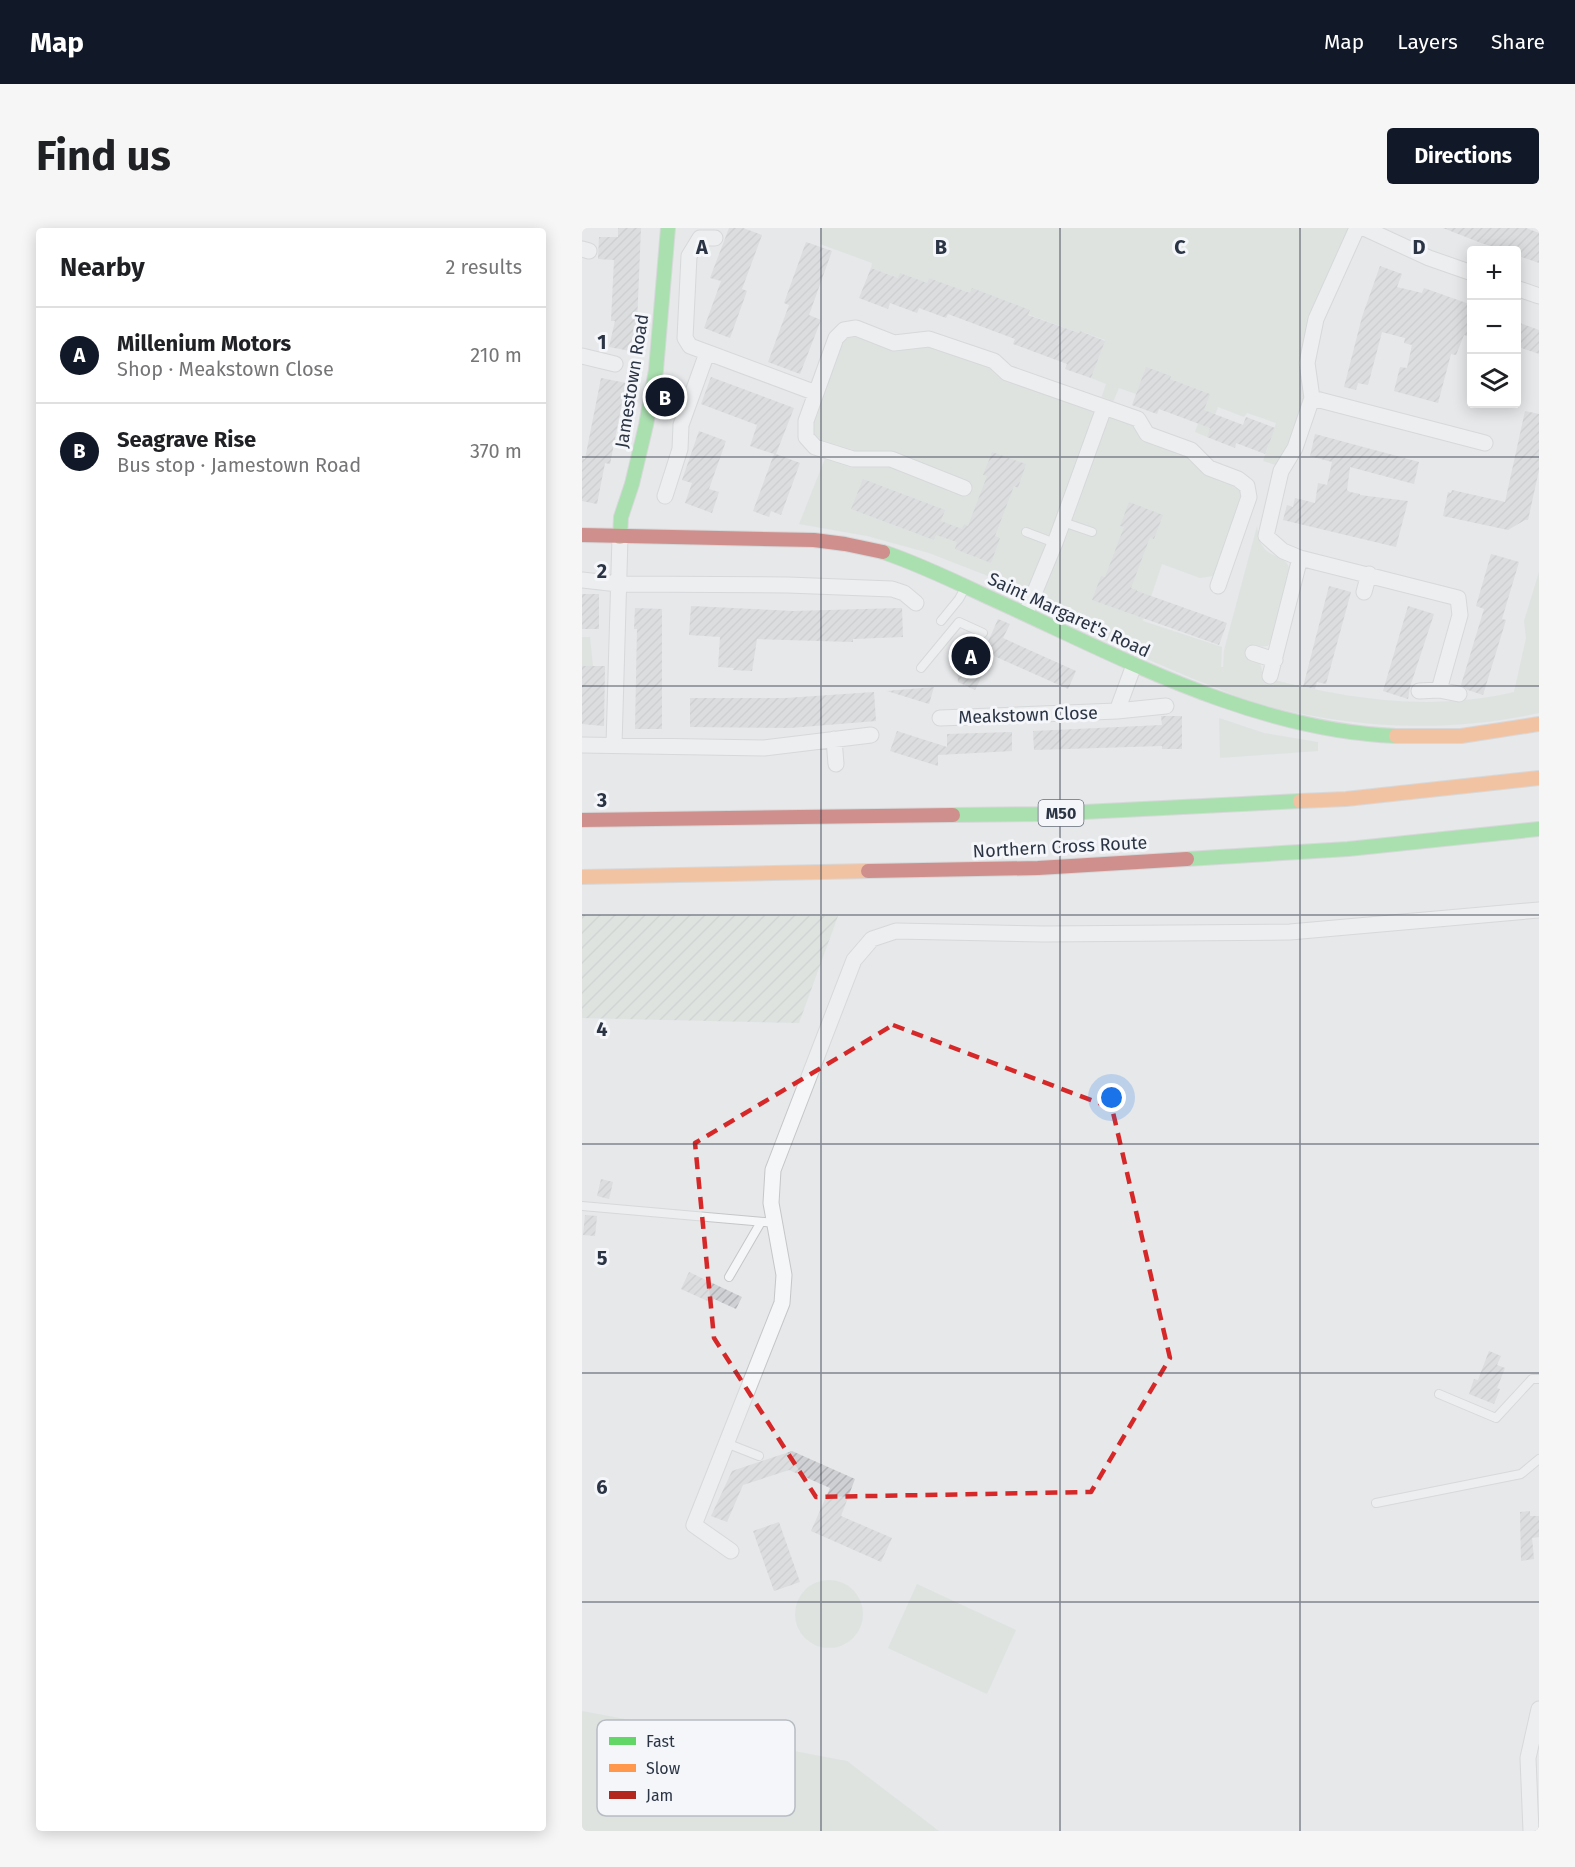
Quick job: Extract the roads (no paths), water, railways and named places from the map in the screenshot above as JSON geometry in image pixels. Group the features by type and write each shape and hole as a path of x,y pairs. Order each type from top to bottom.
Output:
{"main road":[{"name":"Jamestown Road","path":"620,537 621,518 646,425 656,370 668,228"},
{"name":"Saint Margaret's Road","path":"582,535 791,539 834,542 885,554 1026,613 1186,688 1227,703 1309,726 1436,737 1539,724"},
{"name":"Northern Cross Route","path":"582,820 1044,814 1347,799 1539,778"},
{"name":"Northern Cross Route","path":"582,877 1038,868 1348,849 1539,829"}],"street":[{"path":"1357,228 1316,319 1307,363 1312,398 1295,448 1281,471 1266,536 1283,551 1300,558 1458,598 1460,615 1439,690"},
{"path":"1364,228 1430,258 1467,271"},
{"path":"715,238 700,238 689,256 685,338 690,346 816,393"},
{"path":"1521,290 1539,296"},
{"path":"964,488 891,459 853,459 815,447 806,437 806,421 836,338 844,330 856,328 894,343 929,339 994,361 1007,373 1138,419 1147,434 1191,450 1209,468 1238,479 1247,486 1250,497 1218,586"},
{"path":"665,496 680,449 681,425 707,353"},
{"path":"582,356 615,364"},
{"path":"1312,398 1485,442"},
{"path":"1026,613 1063,522 1104,408"},
{"path":"614,745 620,537"},
{"path":"1270,676 1300,558"},
{"path":"1364,592 1369,574"},
{"path":"582,580 618,584 789,585 892,589 904,593 916,603"},
{"path":"1253,653 1275,660"},
{"name":"Meakstown Close","path":"1117,711 1134,665"},
{"path":"1419,691 1439,690 1460,694"},
{"name":"Meakstown Close","path":"940,718 1117,711 1166,706"},
{"path":"582,745 764,748 871,735"},
{"path":"834,740 836,764"},
{"path":"731,1551 694,1525 782,1303 784,1275 768,1222 773,1170 854,960 872,939 896,931 1044,934 1290,932 1539,910"},
{"path":"1531,1831 1534,1780 1528,1758 1539,1709"}],"lane":[{"path":"1063,522 1092,532"},
{"path":"1026,532 1055,543"},
{"path":"941,621 966,587"},
{"path":"953,607 958,622 983,633"},
{"path":"921,668 958,622"},
{"path":"582,1206 768,1222"},
{"path":"729,1277 768,1222"},
{"path":"1439,1394 1496,1418 1532,1378 1539,1379"},
{"path":"726,1443 759,1456"},
{"path":"1376,1503 1521,1474 1539,1459"}],"place":[{"name":"Seagrave Rise","path":"665,397"},
{"name":"Millenium Motors","path":"971,656"}]}
